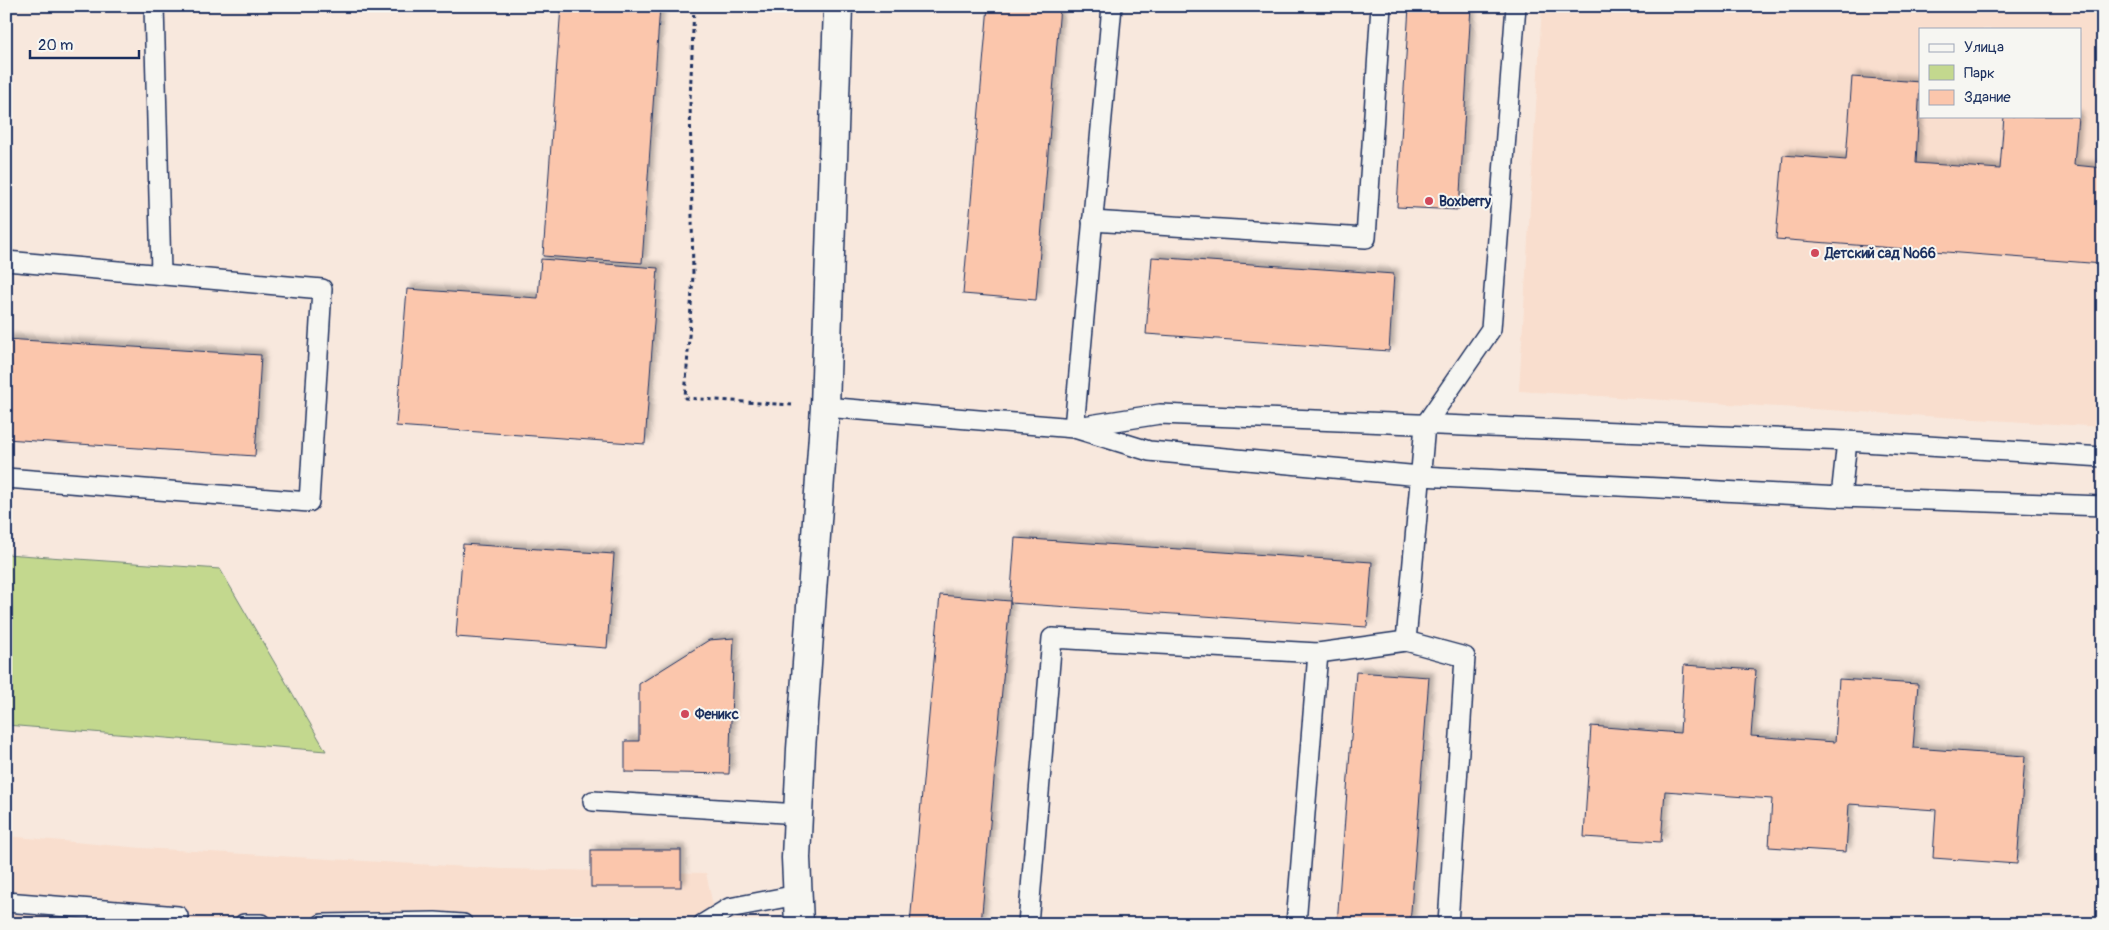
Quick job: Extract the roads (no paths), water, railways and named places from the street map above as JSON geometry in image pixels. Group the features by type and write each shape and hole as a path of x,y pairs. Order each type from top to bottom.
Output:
{"street":[{"path":"799,924 796,858 825,407 838,6"}],"lane":[{"path":"154,6 161,273"},
{"path":"1074,428 1112,6"},
{"path":"1092,221 1366,238 1381,6"},
{"path":"1406,641 1425,425 1491,328 1516,6"},
{"path":"6,261 161,273 322,289 309,502 6,478"},
{"path":"825,407 1074,428 1148,452 1420,476 1841,497 2103,506"},
{"path":"1074,428 1160,414 1847,441 2103,458"},
{"path":"1841,497 1847,441"},
{"path":"1028,924 1052,638 1318,653 1406,641 1465,657 1448,924"},
{"path":"1296,924 1318,653"},
{"path":"593,801 798,814"},
{"path":"702,924 729,908 797,895"},
{"path":"6,902 178,916"},
{"path":"244,924 261,924"},
{"path":"322,924 463,924"}],"place":[{"name":"Boxberry","path":"1429,201"},
{"name":"Детский сад №66","path":"1815,253"},
{"name":"Феникс","path":"685,714"}]}
